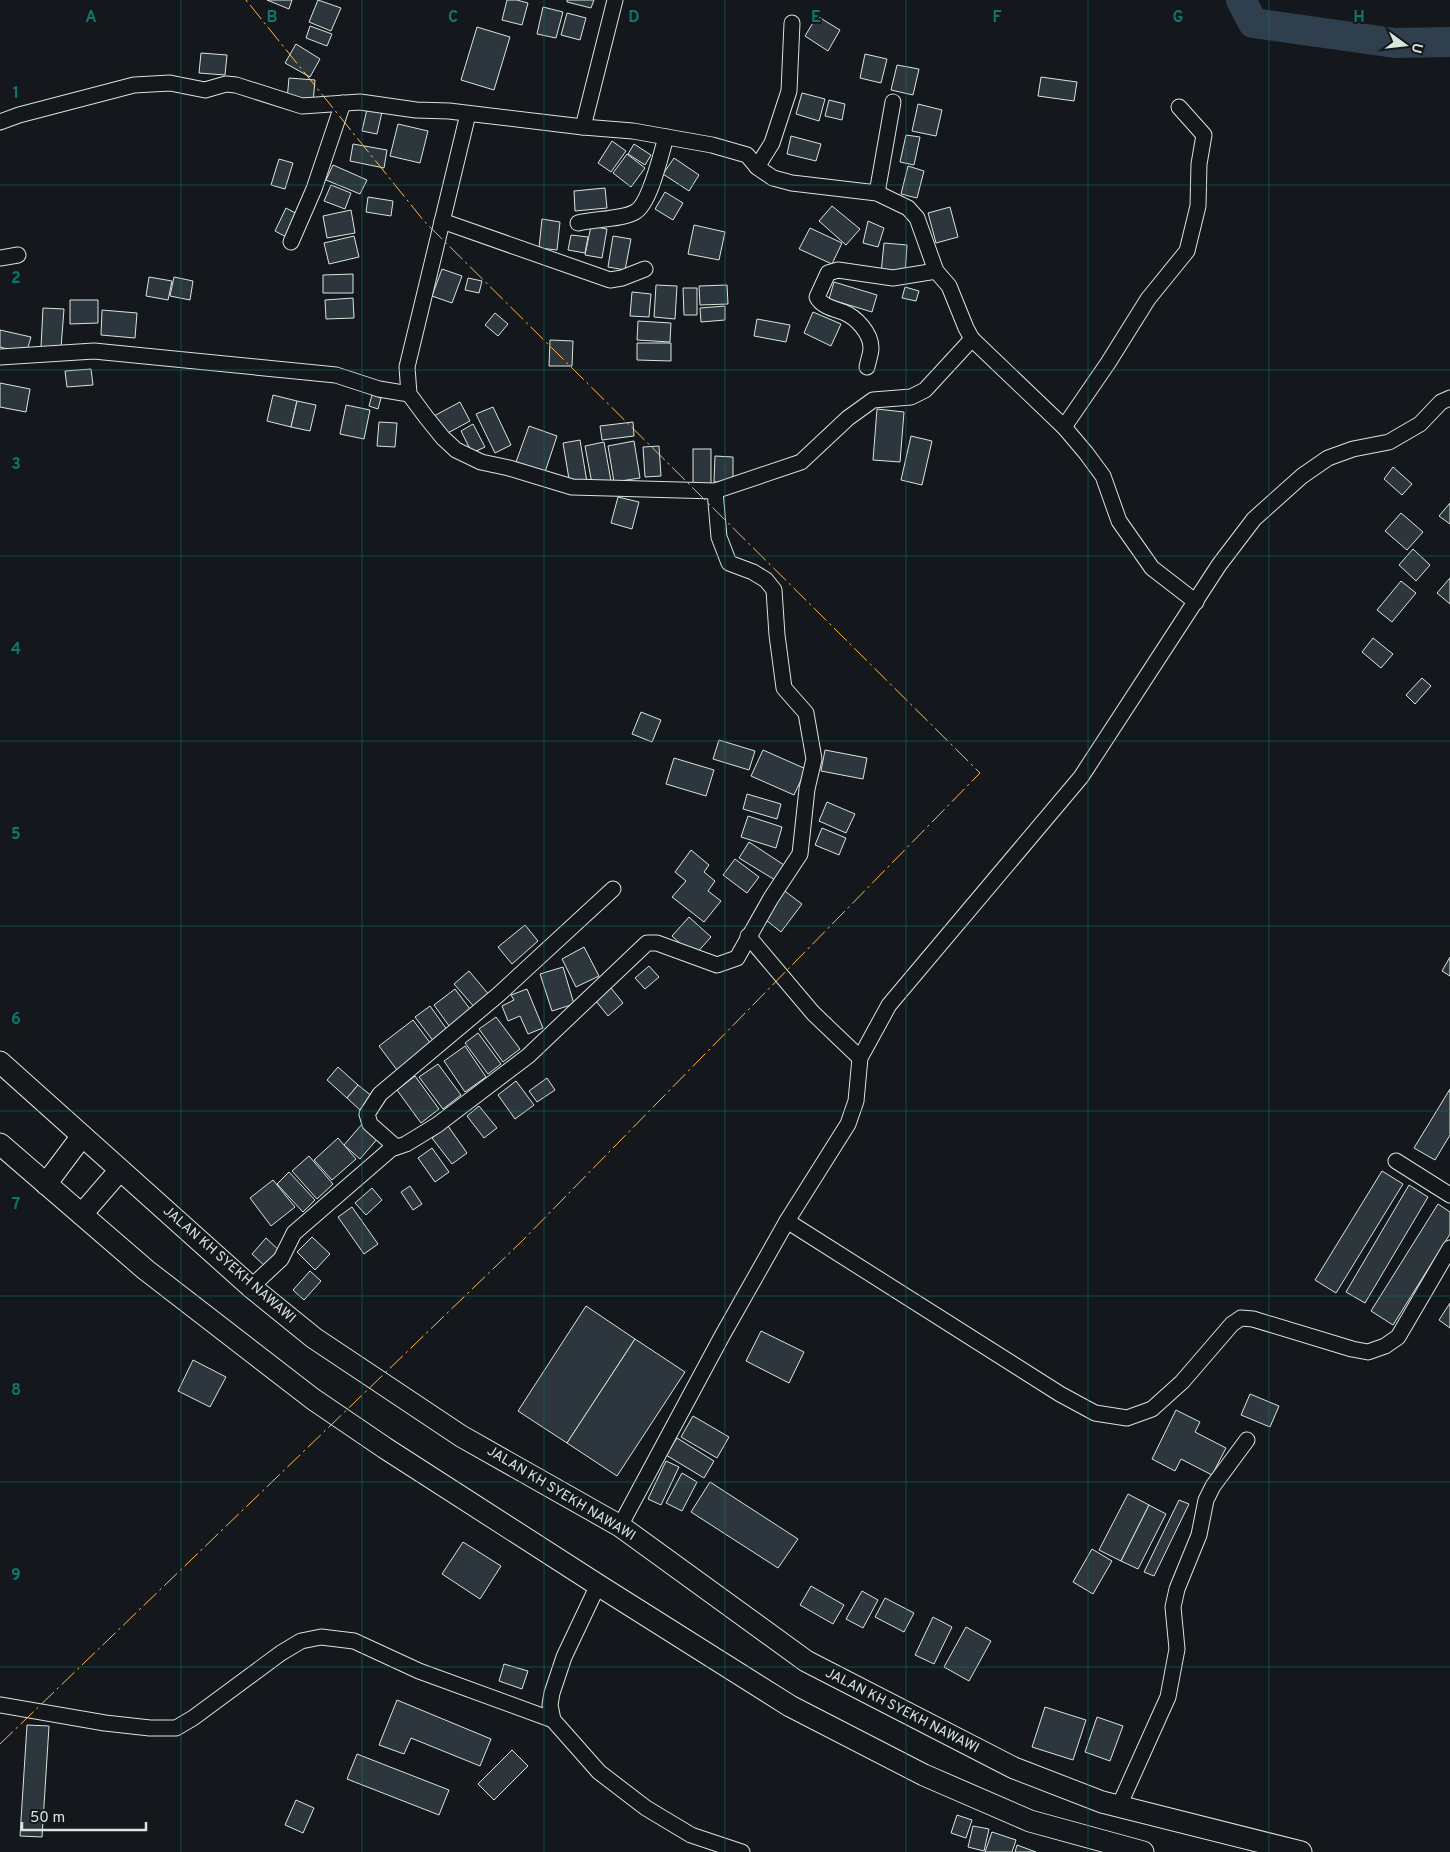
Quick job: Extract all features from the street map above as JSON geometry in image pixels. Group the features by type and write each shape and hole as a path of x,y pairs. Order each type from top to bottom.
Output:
{"main road":[{"name":"JALAN KH SYEKH NAWAWI","path":"0,1062 251,1286 314,1338 461,1436 620,1526 806,1661 1014,1768 1102,1802 1302,1852"},
{"path":"46,1184 82,1136"},
{"path":"0,1144 146,1270 313,1399 598,1585 790,1706 924,1775 1030,1822 1097,1846 1143,1852"},
{"path":"82,1214 120,1170"}],"street":[{"path":"583,127 615,0"},
{"path":"757,167 772,143 789,91 792,23"},
{"path":"0,122 19,115 134,85 170,83 206,90 226,84 236,85 302,106 360,102 416,110 633,131 712,144 747,155 757,167 773,178 792,183 877,193 908,208 917,218 936,271 949,286 972,338 1064,428 1103,476 1119,522 1152,568 1196,602"},
{"path":"877,193 893,102"},
{"path":"291,242 314,189 343,103"},
{"path":"1064,428 1148,299 1186,251 1198,206 1199,164 1204,135 1179,108"},
{"path":"468,114 407,367 409,394 443,438 456,450 481,462 509,468 572,487 715,491 801,462 848,418 872,400 911,397 925,390 972,338"},
{"path":"578,223 637,212 644,203 651,188 666,137"},
{"path":"442,221 610,280 622,278 645,269"},
{"path":"0,258 18,255"},
{"path":"867,367 871,348 866,332 845,313 831,308 818,300 817,297 828,273 838,270 893,278 936,271"},
{"path":"0,357 94,351 336,375 379,389 409,394"},
{"path":"620,1526 722,1336 787,1221 848,1124 856,1101 860,1058 889,1006 1081,777 1172,635 1196,602 1219,565 1254,519 1302,476 1328,458 1353,449 1389,442 1420,424 1441,402 1450,398"},
{"path":"251,1286 281,1259 294,1233 391,1149 406,1144 437,1125 528,1056 647,943 657,944 717,965 736,958 800,854 806,789 814,759 806,713 784,688 777,635 774,590 766,580 753,572 729,562 718,538 715,491"},
{"path":"396,1147 370,1124 367,1114 380,1094 498,995 613,889"},
{"path":"748,936 813,1013 860,1058"},
{"path":"1396,1161 1450,1195"},
{"path":"787,1221 1060,1394 1095,1413 1127,1418 1152,1409 1182,1382 1232,1324 1241,1318 1253,1319 1352,1349 1368,1352 1385,1346 1398,1337 1450,1248"},
{"path":"1119,1806 1168,1697 1177,1649 1173,1607 1177,1588 1199,1535 1206,1500 1213,1486 1247,1440"},
{"path":"552,1720 550,1705 552,1693 564,1656 598,1585"},
{"path":"0,1705 105,1723 150,1728 176,1728 193,1718 281,1653 301,1641 320,1637 354,1642 419,1671 552,1720 599,1772 646,1808 691,1835 742,1852"}],"building":[{"path":"267,0 292,0 289,9"},
{"path":"318,0 341,8 331,31 309,22"},
{"path":"507,0 528,3 522,25 502,20"},
{"path":"567,0 594,0 591,8 567,2"},
{"path":"543,7 563,12 556,38 537,34"},
{"path":"567,13 586,18 580,40 561,35"},
{"path":"817,16 840,30 828,51 805,36"},
{"path":"310,26 332,34 327,46 306,38"},
{"path":"477,27 510,37 494,90 461,80"},
{"path":"296,44 320,59 310,77 285,63"},
{"path":"201,53 227,55 225,75 199,73"},
{"path":"865,54 887,59 881,83 860,78"},
{"path":"897,65 919,69 913,95 891,90"},
{"path":"1041,77 1077,82 1074,101 1038,96"},
{"path":"289,78 315,80 313,103 287,100"},
{"path":"802,93 825,99 819,121 796,114"},
{"path":"829,100 845,104 842,120 825,116"},
{"path":"918,104 942,110 936,136 912,131"},
{"path":"367,109 382,112 377,134 362,131"},
{"path":"398,124 428,131 420,163 390,156"},
{"path":"906,135 920,137 914,165 900,162"},
{"path":"791,136 821,144 816,161 787,154"},
{"path":"612,141 626,151 611,172 598,163"},
{"path":"353,144 387,150 384,168 350,161"},
{"path":"634,144 651,155 645,165 628,154"},
{"path":"627,154 645,168 631,187 613,173"},
{"path":"674,158 699,175 689,191 663,174"},
{"path":"279,159 293,163 285,189 271,185"},
{"path":"333,165 367,180 360,194 326,180"},
{"path":"908,166 924,171 917,198 901,194"},
{"path":"331,185 351,193 345,209 324,201"},
{"path":"605,188 607,208 575,211 574,191"},
{"path":"665,192 683,203 673,220 655,209"},
{"path":"368,197 393,201 391,216 366,212"},
{"path":"832,206 860,229 846,245 819,221"},
{"path":"950,207 958,237 936,243 928,213"},
{"path":"286,208 301,216 290,239 275,231"},
{"path":"351,210 355,233 327,238 323,216"},
{"path":"542,219 560,222 557,250 539,248"},
{"path":"868,221 884,228 878,247 863,243"},
{"path":"694,225 725,232 719,260 688,254"},
{"path":"591,226 607,229 602,258 585,255"},
{"path":"810,228 842,243 832,264 799,249"},
{"path":"571,235 588,237 585,253 568,250"},
{"path":"354,236 359,257 329,264 324,243"},
{"path":"613,236 631,239 625,270 608,267"},
{"path":"884,243 907,245 905,275 881,273"},
{"path":"442,269 462,276 452,303 432,296"},
{"path":"353,274 353,293 323,293 323,275"},
{"path":"149,277 172,281 168,300 146,296"},
{"path":"174,277 193,281 190,300 170,296"},
{"path":"468,278 482,281 479,293 465,290"},
{"path":"834,282 877,295 872,312 829,299"},
{"path":"656,285 677,286 675,319 654,317"},
{"path":"727,285 728,304 700,305 699,286"},
{"path":"905,287 919,291 916,301 902,298"},
{"path":"683,288 697,288 697,315 684,315"},
{"path":"632,292 651,294 649,317 630,316"},
{"path":"353,298 354,318 326,319 325,300"},
{"path":"70,300 98,300 98,323 70,324"},
{"path":"725,306 725,320 701,322 700,308"},
{"path":"43,308 64,309 61,348 41,347"},
{"path":"102,310 137,313 135,338 101,335"},
{"path":"813,312 841,324 831,346 804,333"},
{"path":"495,313 508,324 498,336 485,325"},
{"path":"757,319 790,325 786,342 754,336"},
{"path":"638,321 671,323 670,342 637,340"},
{"path":"0,330 31,337 26,354 0,347"},
{"path":"550,340 573,341 572,366 549,366"},
{"path":"637,343 671,343 671,361 637,360"},
{"path":"91,369 93,385 67,387 65,371"},
{"path":"0,383 30,389 26,412 0,407"},
{"path":"273,395 297,401 291,427 267,421"},
{"path":"372,395 381,398 378,409 369,406"},
{"path":"297,401 316,405 310,431 291,427"},
{"path":"460,402 470,421 444,435 434,416"},
{"path":"346,405 370,410 364,439 340,434"},
{"path":"493,407 511,445 495,453 476,414"},
{"path":"877,409 904,412 900,462 873,460"},
{"path":"379,422 397,423 395,447 377,446"},
{"path":"633,422 634,436 602,440 600,426"},
{"path":"473,424 485,447 472,453 461,431"},
{"path":"529,426 557,436 545,472 516,462"},
{"path":"911,436 932,441 922,485 901,480"},
{"path":"580,440 587,482 570,485 563,443"},
{"path":"634,441 640,478 614,482 608,446"},
{"path":"604,442 611,481 592,484 585,446"},
{"path":"659,446 661,476 645,477 643,447"},
{"path":"693,449 711,449 711,484 693,484"},
{"path":"715,456 733,457 733,482 714,482"},
{"path":"1393,467 1412,484 1402,495 1384,479"},
{"path":"618,497 639,502 632,529 611,523"},
{"path":"1450,503 1450,524 1439,516"},
{"path":"1401,513 1423,532 1407,550 1385,531"},
{"path":"1413,549 1430,565 1416,581 1399,565"},
{"path":"1450,578 1450,604 1437,593"},
{"path":"1401,581 1416,593 1392,622 1377,610"},
{"path":"1373,638 1393,654 1381,668 1362,652"},
{"path":"1422,678 1431,686 1415,704 1406,695"},
{"path":"641,712 661,720 652,742 632,734"},
{"path":"719,740 755,751 749,770 713,759"},
{"path":"763,750 806,769 794,795 751,776"},
{"path":"825,750 867,758 863,779 821,771"},
{"path":"674,758 714,770 706,796 666,784"},
{"path":"747,794 781,804 777,819 743,809"},
{"path":"827,802 855,814 846,833 819,821"},
{"path":"748,816 782,827 776,848 741,837"},
{"path":"822,828 846,838 839,855 815,845"},
{"path":"749,842 784,865 775,880 739,858"},
{"path":"691,850 709,865 704,872 715,881 708,891 721,901 704,922 672,897 686,881 675,872"},
{"path":"735,859 759,877 747,893 723,875"},
{"path":"782,889 802,904 781,932 761,916"},
{"path":"689,917 711,937 694,956 672,936"},
{"path":"525,925 538,941 512,964 498,947"},
{"path":"584,947 599,976 576,987 562,959"},
{"path":"1450,957 1450,976 1442,971"},
{"path":"649,966 659,977 645,989 635,978"},
{"path":"563,967 574,1004 552,1011 540,974"},
{"path":"469,971 490,996 476,1009 454,984"},
{"path":"611,988 623,1003 608,1016 596,1001"},
{"path":"455,989 473,1013 452,1030 434,1005"},
{"path":"527,989 543,1028 528,1034 520,1016 508,1021 502,1006 514,1000 511,995"},
{"path":"430,1006 448,1031 434,1042 415,1017"},
{"path":"496,1017 520,1049 503,1062 479,1029"},
{"path":"413,1020 431,1044 397,1070 379,1046"},
{"path":"478,1033 501,1064 488,1074 465,1043"},
{"path":"465,1046 486,1077 465,1092 444,1061"},
{"path":"438,1064 461,1095 443,1109 419,1077"},
{"path":"338,1067 358,1085 347,1098 327,1080"},
{"path":"415,1076 439,1109 421,1123 397,1090"},
{"path":"547,1078 555,1090 537,1102 529,1091"},
{"path":"516,1081 534,1105 515,1119 498,1095"},
{"path":"358,1085 373,1097 361,1111 347,1098"},
{"path":"1450,1089 1450,1135 1435,1160 1414,1148"},
{"path":"479,1106 497,1128 484,1138 467,1116"},
{"path":"363,1123 379,1137 360,1159 344,1145"},
{"path":"448,1126 467,1153 452,1164 432,1138"},
{"path":"338,1138 356,1159 332,1180 314,1160"},
{"path":"432,1148 449,1172 435,1182 418,1158"},
{"path":"309,1156 333,1184 317,1199 292,1171"},
{"path":"1382,1171 1403,1184 1336,1293 1315,1280"},
{"path":"289,1172 315,1200 303,1212 277,1184"},
{"path":"273,1180 295,1207 271,1226 250,1198"},
{"path":"1409,1185 1428,1197 1365,1303 1346,1292"},
{"path":"410,1186 422,1204 413,1210 401,1192"},
{"path":"372,1188 382,1200 366,1215 355,1203"},
{"path":"1438,1204 1450,1212 1450,1234 1393,1325 1371,1311"},
{"path":"352,1207 378,1244 364,1254 338,1217"},
{"path":"312,1237 330,1254 315,1270 297,1252"},
{"path":"266,1238 282,1253 268,1269 252,1254"},
{"path":"310,1271 321,1281 304,1300 293,1290"},
{"path":"1450,1303 1450,1328 1439,1320"},
{"path":"586,1306 635,1339 567,1443 518,1411"},
{"path":"761,1331 804,1352 789,1383 746,1361"},
{"path":"635,1339 685,1372 617,1476 567,1443"},
{"path":"193,1360 226,1377 210,1407 178,1391"},
{"path":"1250,1394 1279,1406 1270,1427 1241,1415"},
{"path":"1176,1410 1200,1422 1195,1432 1226,1448 1212,1475 1181,1459 1175,1471 1152,1459"},
{"path":"693,1416 729,1437 717,1458 681,1437"},
{"path":"677,1438 714,1461 704,1478 666,1455"},
{"path":"666,1461 679,1467 661,1505 648,1499"},
{"path":"682,1473 697,1482 682,1511 666,1503"},
{"path":"710,1482 798,1539 778,1568 691,1512"},
{"path":"1128,1494 1149,1505 1121,1561 1099,1550"},
{"path":"1179,1500 1189,1504 1154,1576 1144,1572"},
{"path":"1149,1505 1166,1514 1138,1569 1121,1561"},
{"path":"463,1542 501,1566 480,1599 442,1574"},
{"path":"1092,1549 1112,1561 1093,1594 1073,1582"},
{"path":"811,1586 844,1605 833,1624 800,1605"},
{"path":"862,1591 878,1600 863,1628 846,1619"},
{"path":"885,1598 914,1613 904,1632 875,1617"},
{"path":"933,1617 952,1627 934,1664 915,1655"},
{"path":"966,1627 991,1641 969,1681 944,1667"},
{"path":"504,1664 528,1671 522,1689 499,1681"},
{"path":"397,1700 491,1739 480,1766 411,1738 404,1754 379,1745"},
{"path":"1045,1707 1086,1720 1073,1760 1032,1747"},
{"path":"1097,1717 1123,1726 1110,1761 1085,1752"},
{"path":"27,1725 49,1726 42,1837 20,1836"},
{"path":"512,1750 528,1766 494,1800 478,1784"},
{"path":"357,1754 449,1790 439,1815 347,1779"},
{"path":"296,1800 314,1808 303,1833 285,1825"},
{"path":"957,1815 972,1820 966,1838 951,1833"},
{"path":"973,1826 989,1829 984,1851 968,1847"},
{"path":"992,1832 1016,1840 1012,1852 985,1852"},
{"path":"1017,1845 1036,1852 1015,1852"}],"waterway":[{"path":"1241,0 1253,23 1395,43 1450,42"}],"power":[{"path":"0,1744 522,1241 980,773 424,221 246,0"}]}
